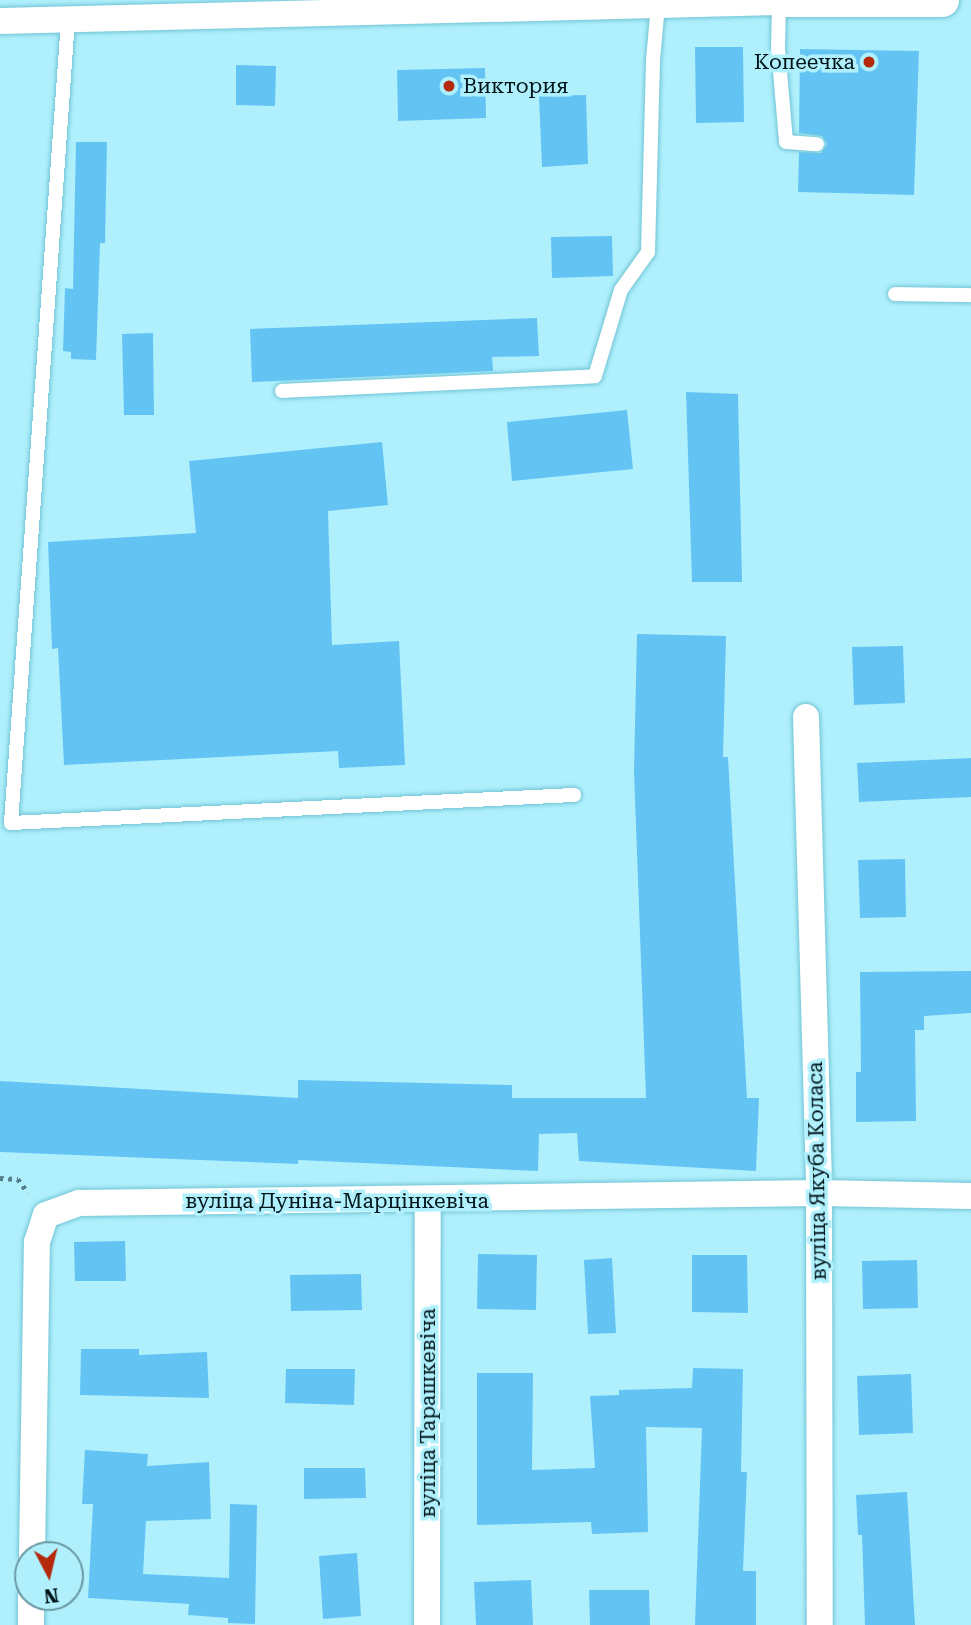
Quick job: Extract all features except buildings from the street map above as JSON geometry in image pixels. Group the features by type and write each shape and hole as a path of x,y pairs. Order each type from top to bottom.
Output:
{"street":[{"path":"0,22 318,7 942,0"},
{"name":"вуліца Якуба Коласа","path":"806,717 819,1194 820,1625"},
{"name":"вуліца Дуніна-Марцінкевіча","path":"32,1541 37,1242 46,1215 79,1203 819,1194 971,1196"},
{"name":"вуліца Тарашкевіча","path":"427,1625 428,1200"}],"lane":[{"path":"779,1 778,48 786,142 817,144"},
{"path":"282,391 595,376 621,290 648,252 653,60 658,5"},
{"path":"68,20 11,823 575,794"},
{"path":"895,294 971,295"}],"place":[{"name":"Копеечка","path":"869,62"},
{"name":"Виктория","path":"449,86"}]}
